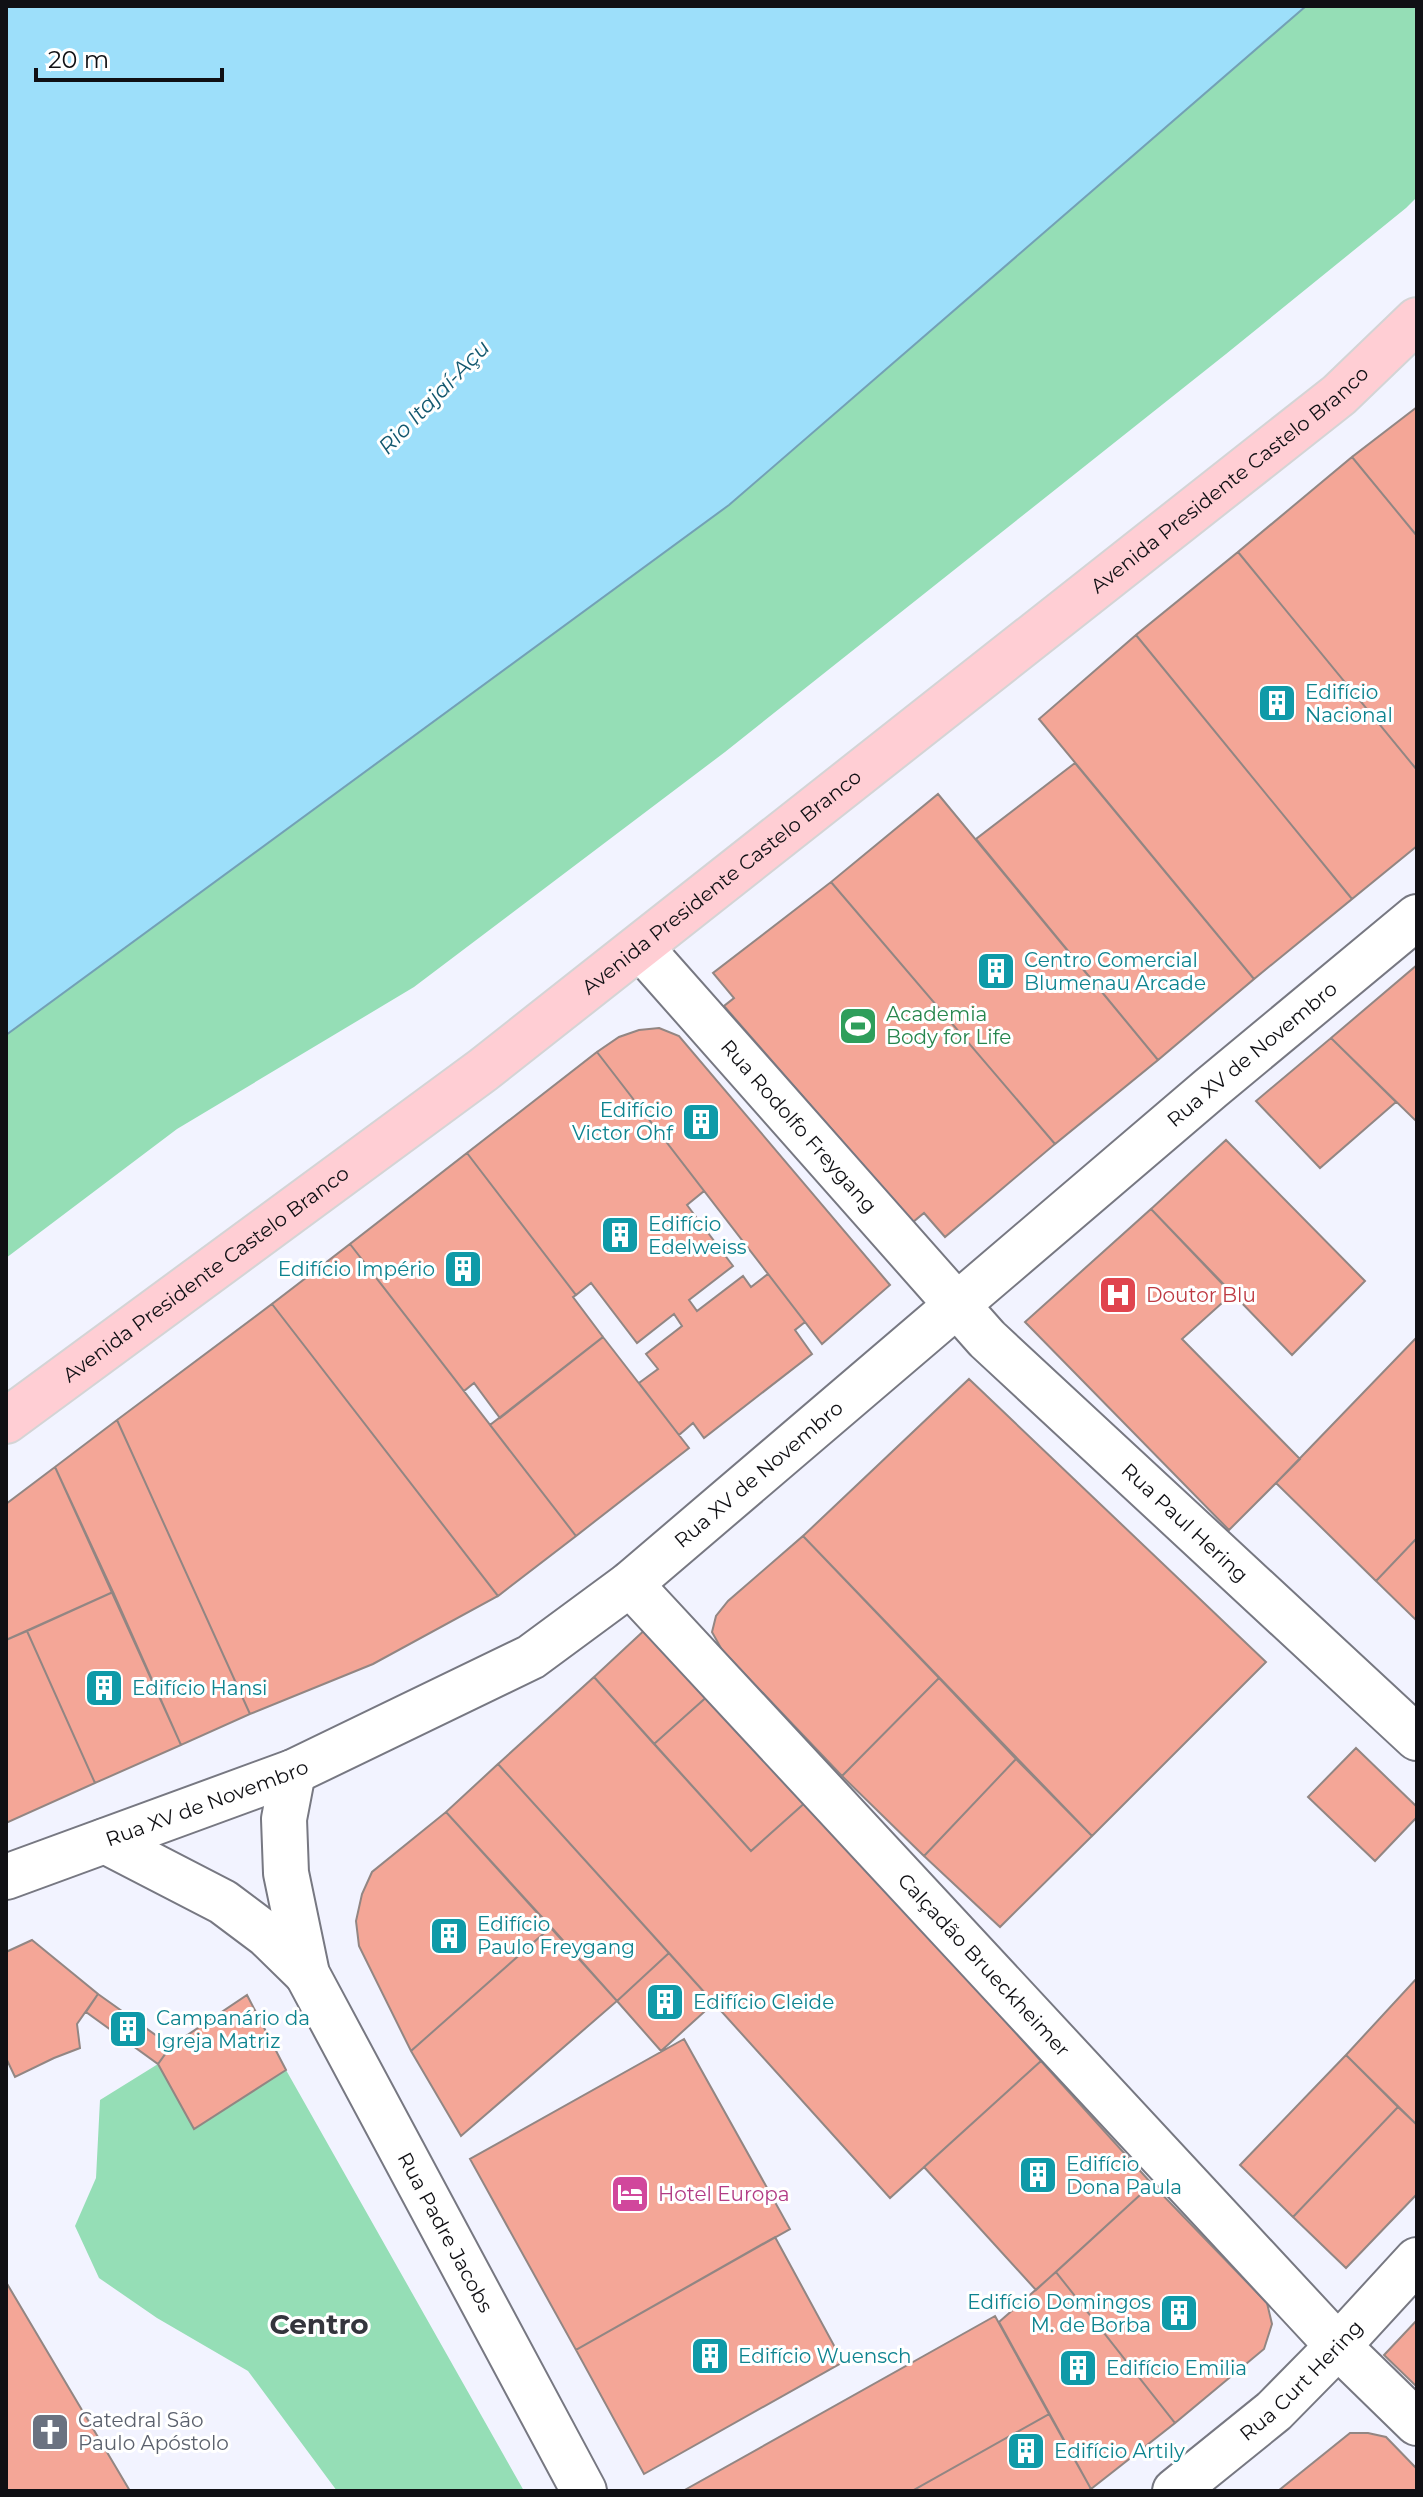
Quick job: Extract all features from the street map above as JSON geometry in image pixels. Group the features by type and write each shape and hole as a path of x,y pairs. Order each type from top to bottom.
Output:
{"main road":[{"name":"Avenida Presidente Castelo Branco","path":"6,1421 483,1070 641,948 1339,395 1417,320"}],"street":[{"name":"Rua XV de Novembro","path":"6,1877 293,1772 531,1657 630,1584 1211,1088 1417,917"},
{"name":"Rua Rodolfo Freygang","path":"641,948 956,1305"},
{"name":"Rua Paul Hering","path":"956,1305 987,1339 1417,1738"},
{"name":"Calçadão Brueckheimer","path":"630,1584 1338,2346 1417,2423"},
{"name":"Rua Padre Jacobs","path":"293,1772 284,1819 286,1873 307,1974 584,2491"},
{"name":"Rua Padre Jacobs","path":"105,1841 223,1902 267,1935 307,1974"},
{"name":"Rua Curt Hering","path":"1175,2491 1274,2411 1417,2260"}],"green space":[{"path":"1306,6 1417,6 1417,197 1406,208 725,752 414,987 177,1129 6,1258 6,1035 729,505"},
{"path":"158,2064 194,2129 286,2070 524,2491 337,2491 248,2371 157,2318 99,2278 75,2226 96,2178 100,2100"}],"water":[{"name":"Rio Itajaí-Açu","path":"6,6 1306,6 729,505 6,1035"}],"building":[{"path":"1417,407 1417,536 1352,457"},
{"path":"1352,457 1417,536 1417,770 1238,552"},
{"name":"Edifício Nacional","path":"1238,552 1417,770 1417,846 1352,899 1136,635"},
{"path":"1136,635 1352,899 1254,979 1039,719"},
{"path":"1075,763 1254,979 1158,1060 976,839"},
{"name":"Centro Comercial Blumenau Arcade","path":"938,794 1158,1060 1055,1144 831,882"},
{"path":"831,882 1055,1144 945,1237 924,1213 913,1222 724,1006 734,998 713,973"},
{"path":"1417,965 1417,1122 1331,1038"},
{"name":"Edifício Victor Ohf","path":"659,1028 679,1036 890,1285 822,1344 597,1052 619,1037 639,1030"},
{"path":"1331,1038 1396,1102 1320,1168 1256,1101"},
{"name":"Edifício Edelweiss","path":"597,1052 704,1191 687,1205 733,1266 689,1300 697,1311 743,1276 751,1287 768,1274 805,1322 795,1330 812,1354 704,1438 693,1423 679,1435 639,1383 658,1369 646,1354 682,1326 674,1314 637,1343 591,1283 576,1295 467,1153"},
{"path":"1226,1140 1365,1281 1292,1355 1151,1209"},
{"name":"Edifício Império","path":"467,1153 576,1295 573,1297 603,1337 500,1418 474,1383 464,1391 350,1244"},
{"path":"1151,1209 1232,1294 1182,1339 1300,1459 1229,1530 1025,1322"},
{"path":"350,1244 576,1536 498,1596 272,1304"},
{"path":"272,1304 498,1596 373,1664 250,1714 117,1420"},
{"path":"603,1337 689,1448 576,1536 490,1425"},
{"path":"1417,1337 1417,1538 1376,1581 1276,1483"},
{"path":"969,1379 1266,1662 1092,1836 803,1536"},
{"path":"117,1420 250,1714 181,1745 55,1467"},
{"path":"55,1467 113,1592 6,1640 6,1504"},
{"path":"803,1536 939,1678 842,1776 722,1650 712,1632 716,1616 728,1601"},
{"path":"1417,1538 1417,1621 1376,1581"},
{"name":"Edifício Hansi","path":"113,1592 181,1745 95,1783 27,1631"},
{"path":"649,1626 710,1694 654,1744 594,1677"},
{"path":"27,1631 95,1783 6,1823 6,1640"},
{"path":"594,1677 751,1851 807,1801 1041,2061 890,2198 498,1764"},
{"path":"939,1678 1016,1759 924,1856 842,1776"},
{"path":"710,1694 807,1801 751,1851 654,1744"},
{"path":"1356,1748 1417,1807 1417,1817 1375,1861 1308,1797"},
{"path":"1016,1759 1092,1836 1000,1927 924,1856"},
{"path":"498,1764 669,1953 617,2001 446,1812"},
{"name":"Edifício Paulo Freygang","path":"446,1812 551,1927 411,2051 359,1946 356,1921 362,1894 372,1872"},
{"path":"551,1927 617,2001 461,2136 411,2051"},
{"path":"32,1940 98,1994 77,2024 80,2048 15,2077 6,2058 6,1952"},
{"name":"Edifício Cleide","path":"669,1953 714,2003 661,2051 617,2001"},
{"path":"1417,1978 1417,2125 1346,2055"},
{"name":"Campanário da Igreja Matriz","path":"98,1994 171,2046 158,2064 86,2012"},
{"path":"247,1995 286,2070 194,2129 158,2064 171,2046"},
{"name":"Hotel Europa","path":"684,2039 790,2229 576,2350 470,2159"},
{"path":"1346,2055 1398,2107 1293,2217 1240,2165"},
{"name":"Edifício Dona Paula","path":"1041,2061 1152,2184 1036,2290 924,2167"},
{"path":"1398,2107 1417,2125 1417,2194 1346,2268 1293,2217"},
{"name":"Edifício Domingos M. de Borba","path":"1152,2184 1267,2303 1272,2324 1264,2349 1175,2423 1056,2272"},
{"name":"Edifício Wuensch","path":"775,2237 843,2362 644,2474 576,2350"},
{"name":"Edifício Emilia","path":"1056,2272 1175,2423 1091,2489 999,2322"},
{"name":"Catedral São Paulo Apóstolo","path":"6,2282 60,2373 130,2491 6,2491"},
{"path":"995,2316 1049,2414 912,2491 683,2491"},
{"path":"1417,2320 1417,2387 1384,2355"},
{"name":"Edifício Artily","path":"1049,2414 1091,2489 912,2491"},
{"path":"1350,2433 1386,2437 1417,2469 1417,2491 1278,2491"}],"place":[{"name":"Edifício Nacional","path":"1277,703"},
{"name":"Centro Comercial Blumenau Arcade","path":"996,971"},
{"name":"Academia Body for Life","path":"858,1026"},
{"name":"Edifício Victor Ohf","path":"701,1122"},
{"name":"Edifício Edelweiss","path":"620,1235"},
{"name":"Edifício Império","path":"463,1269"},
{"name":"Doutor Blu","path":"1118,1295"},
{"name":"Edifício Hansi","path":"104,1688"},
{"name":"Edifício Paulo Freygang","path":"449,1936"},
{"name":"Edifício Cleide","path":"665,2002"},
{"name":"Campanário da Igreja Matriz","path":"128,2029"},
{"name":"Edifício Dona Paula","path":"1038,2175"},
{"name":"Hotel Europa","path":"630,2194"},
{"name":"Edifício Domingos M. de Borba","path":"1179,2313"},
{"name":"Edifício Wuensch","path":"710,2356"},
{"name":"Edifício Emilia","path":"1078,2368"},
{"name":"Catedral São Paulo Apóstolo","path":"50,2432"},
{"name":"Edifício Artily","path":"1026,2451"}],"district":[{"name":"Centro","path":"319,2324"}]}
